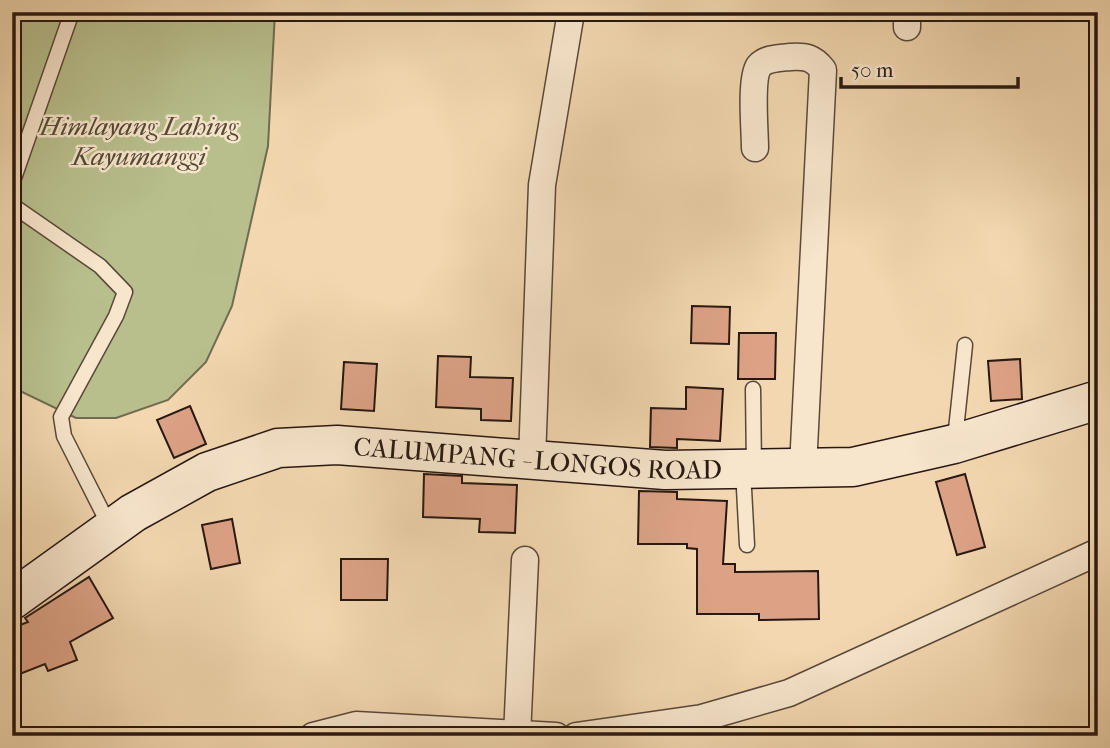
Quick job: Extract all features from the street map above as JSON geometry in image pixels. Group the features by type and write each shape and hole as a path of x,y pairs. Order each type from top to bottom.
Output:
{"street":[{"path":"532,460 542,185 571,12"},
{"path":"755,148 755,76 760,65 771,59 805,56 816,61 823,70 803,467"},
{"name":"CALUMPANG - LONGOS ROAD","path":"12,600 133,513 207,472 278,448 337,445 665,470 853,467 954,444 1098,400"},
{"path":"576,736 702,718 789,693 1098,552"},
{"path":"517,734 525,560"},
{"path":"313,736 356,725 556,736"}],"lane":[{"path":"12,184 72,12"},
{"path":"12,205 100,266 125,292 117,316 61,417 64,436 111,529"},
{"path":"954,444 965,345"},
{"path":"747,545 753,389"}],"green space":[{"name":"Himlayang Lahing Kayumanggi","path":"12,12 275,12 268,146 232,306 206,362 168,400 116,418 76,418 22,392 12,379"}],"building":[{"path":"692,306 730,307 729,344 691,343"},
{"path":"739,333 776,333 775,379 738,379"},
{"path":"438,356 471,357 470,377 513,378 511,421 481,420 481,409 436,407"},
{"path":"1020,359 1022,399 991,401 988,361"},
{"path":"344,362 377,364 374,411 341,409"},
{"path":"686,387 723,389 720,441 677,439 677,448 650,447 651,408 686,409"},
{"path":"190,406 206,444 174,458 157,420"},
{"path":"424,474 462,476 462,483 517,485 515,533 479,532 480,519 423,517"},
{"path":"965,474 985,547 957,555 936,482"},
{"path":"639,491 677,492 677,499 727,501 723,564 735,564 735,572 818,571 819,619 759,620 759,614 697,614 697,549 687,548 687,544 638,544"},
{"path":"232,519 240,563 211,569 202,525"},
{"path":"341,559 388,559 387,600 341,600"},
{"path":"89,577 113,618 70,642 77,660 48,671 45,664 12,677 12,628 28,622 25,618"}]}
